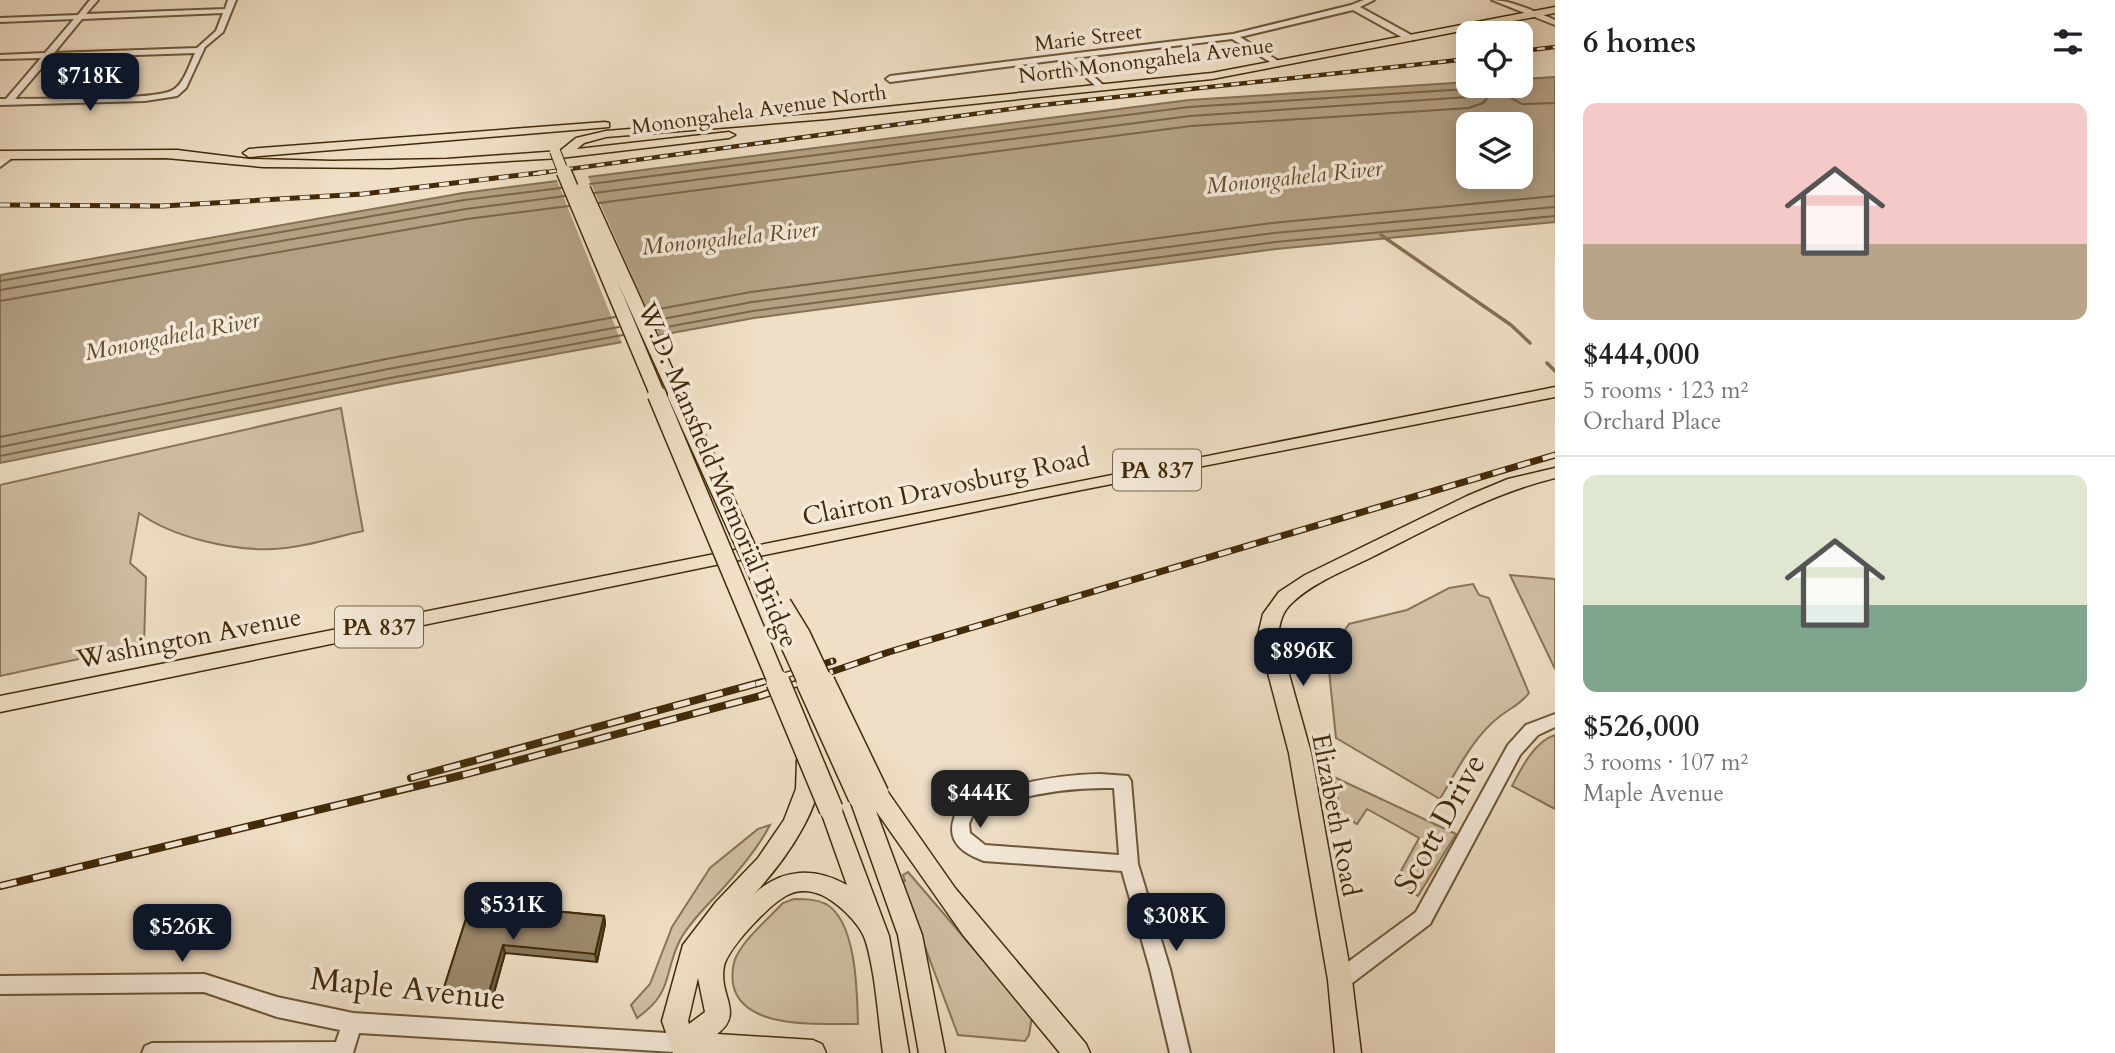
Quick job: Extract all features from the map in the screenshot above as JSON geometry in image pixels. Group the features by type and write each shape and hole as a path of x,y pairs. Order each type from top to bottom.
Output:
{"main road":[{"name":"North Monongahela Avenue","path":"905,108 1212,76 1555,10"},
{"name":"Monongahela Avenue North","path":"242,153 567,128 905,108"},
{"name":"Monongahela Avenue North","path":"165,154 275,164 540,157 693,140 905,108"},
{"path":"6,155 317,154 511,142 560,153 580,140 606,134 905,108"},
{"path":"560,153 576,133 589,130 807,113"},
{"path":"319,148 503,136 532,139 560,153"},
{"name":"W.D. Mansfield Memorial Bridge","path":"560,153 751,547 801,635 868,796"},
{"name":"W.D. Mansfield Memorial Bridge","path":"560,153 831,808 877,936 896,1053"},
{"name":"Clairton Dravosburg Road","path":"751,547 1555,392"},
{"name":"Elizabeth Road","path":"1348,1053 1340,980 1300,753 1268,635 1272,614 1286,597 1311,580 1473,500 1514,483 1555,473"},
{"name":"Washington Avenue","path":"0,704 726,557 751,547"},
{"path":"808,749 807,789 793,825 766,865 724,909 695,945 675,1021 681,1049 719,1017 711,989 712,964 724,942 766,894 788,883 812,881 831,887 853,902 877,936"},
{"path":"868,796 910,935 932,1053"},
{"path":"868,796 943,894 1077,1053"},
{"name":"Maple Avenue","path":"681,1049 813,1053"}],"street":[{"path":"5,102 94,0"},
{"path":"5,102 145,98 174,94 182,88 201,50 219,32 232,0"},
{"name":"Marie Street","path":"890,79 1233,36 1354,7 1370,0"},
{"path":"1496,0 1555,23"},
{"path":"1354,7 1410,38"},
{"path":"0,20 227,11"},
{"path":"1233,36 1277,64"},
{"path":"0,57 201,50"},
{"path":"1069,58 1100,87"},
{"path":"0,163 6,155"},
{"name":"Scott Drive","path":"1340,980 1423,918 1514,750 1532,730 1555,720"},
{"path":"1129,864 984,853 970,848 960,835 959,825 967,809 1023,788 1049,782 1122,782 1129,864 1160,969 1180,1053"},
{"name":"Maple Avenue","path":"0,985 161,986 204,983 277,1007 353,1023 681,1049"},
{"path":"152,1053 343,1052 353,1023"}],"shaded area":[{"path":"341,408 363,531 296,547 239,548 185,535 139,513 130,563 146,577 144,645 0,676 0,485"},
{"path":"1510,575 1555,579 1555,669"},
{"path":"1473,584 1479,595 1489,598 1529,693 1481,734 1440,799 1336,738 1328,661 1331,651 1349,624 1407,610 1449,588"},
{"path":"1555,735 1555,809 1512,786 1535,749"},
{"path":"1334,777 1456,834 1418,896 1395,882 1419,838 1367,809 1357,824 1340,813"},
{"path":"770,825 744,864 684,933 662,991 649,1009 637,1018 631,1005 650,984 672,927 710,868 758,829"},
{"path":"908,872 1032,1017 1029,1035 1025,1041 958,1035 901,883 905,881 903,875"},
{"path":"794,899 826,904 844,926 853,959 858,1024 785,1021 751,1010 739,999 733,984 736,957 751,936 783,903"}],"water":[{"name":"Monongahela River","path":"1555,77 1555,222 1276,249 754,318 391,384 0,463 0,275 463,193 1189,100 1456,83 1456,98 1533,98 1533,78"}],"pier":[{"path":"587,174 661,339 623,346 556,178"}],"building":[{"path":"471,903 604,916 595,954 503,945 487,999 442,994"}],"waterway":[{"path":"1381,235 1511,325 1530,343"},
{"path":"1547,363 1555,371"}],"railway":[{"path":"1533,50 1555,47"},
{"path":"533,174 1033,106 1456,60"},
{"path":"0,205 163,206 363,194 546,172"},
{"path":"796,684 889,652 1555,455"},
{"path":"756,684 833,661"},
{"path":"411,778 762,682"},
{"path":"796,684 802,682"},
{"path":"0,886 463,775 796,684"}]}
